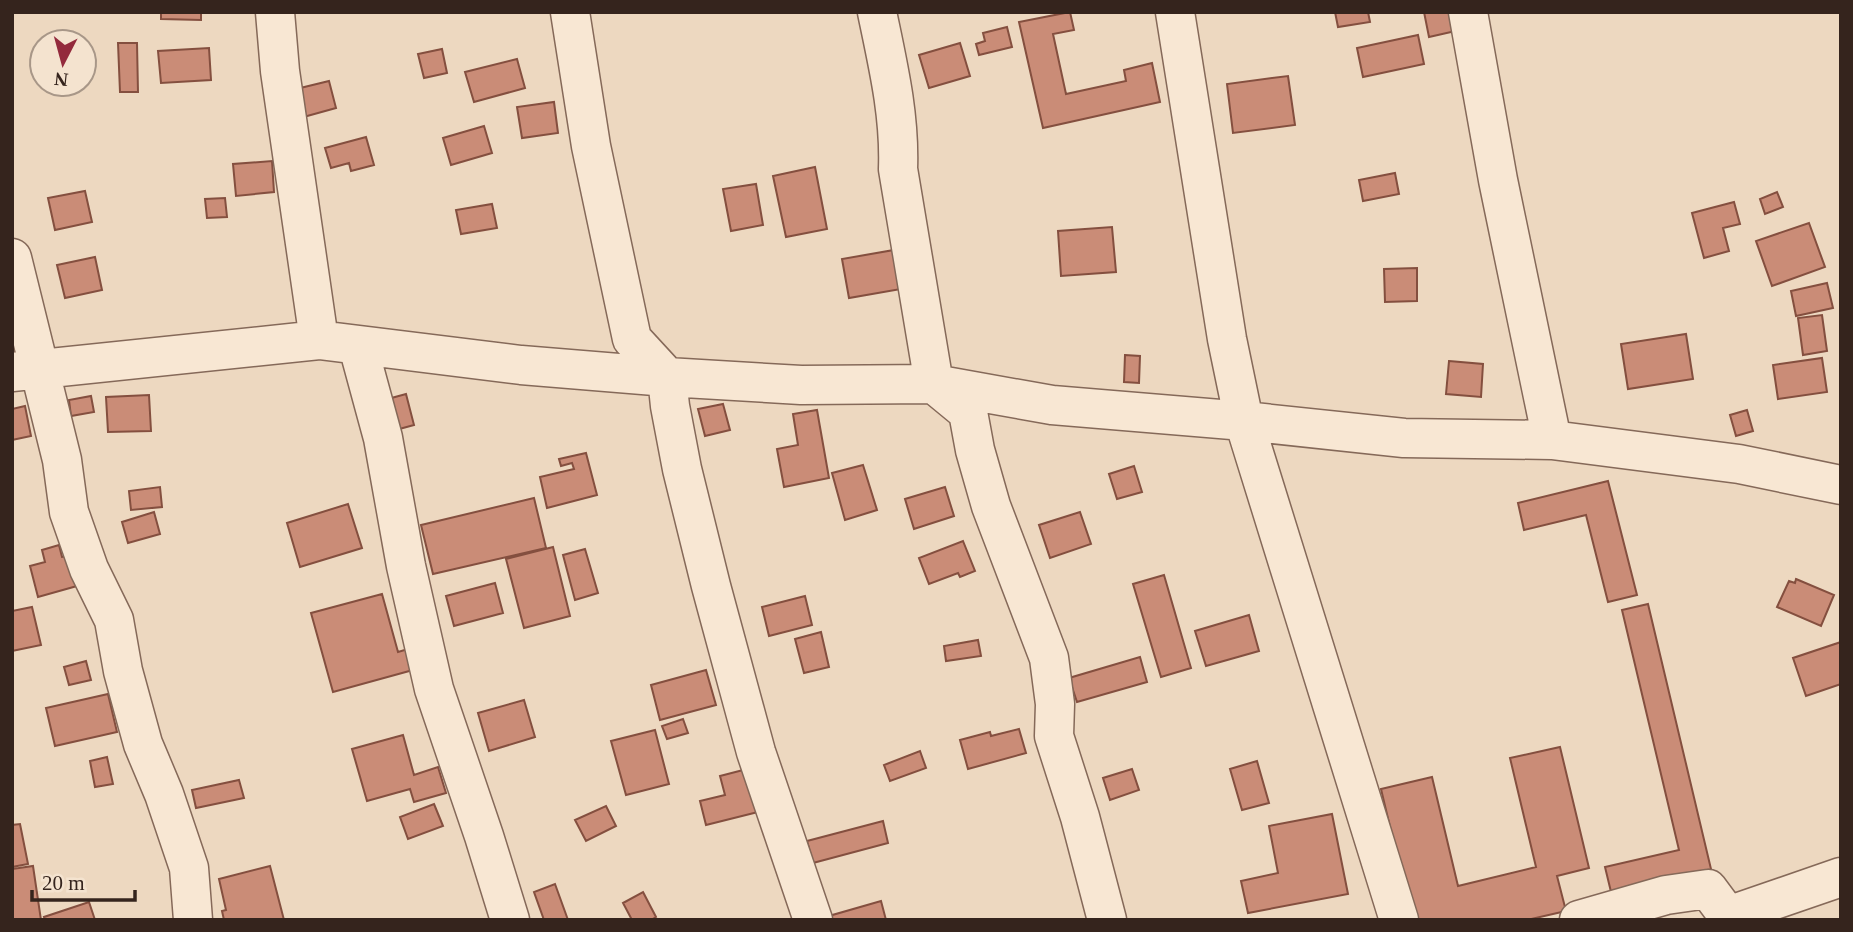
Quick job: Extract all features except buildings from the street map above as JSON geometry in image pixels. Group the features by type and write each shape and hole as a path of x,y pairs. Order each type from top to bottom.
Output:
{"street":[{"path":"275,12 280,71 319,341"},
{"path":"570,12 591,146 632,339 667,377 682,468 711,586 756,752 813,920"},
{"path":"877,12 895,95 898,169 934,384 968,412 975,450 991,506 1049,658 1055,704 1054,736 1080,817 1107,920"},
{"path":"1175,12 1227,339 1244,421 1399,920"},
{"path":"1468,12 1498,180 1552,440"},
{"path":"12,258 26,370 62,460 69,512 89,569 114,620 123,671 144,744 189,868 193,920"},
{"path":"26,370 319,341 521,365 667,377 801,385 934,384 1052,405 1404,438 1552,440 1739,464 1841,485"},
{"path":"358,346 383,438 406,566 434,688 510,920"},
{"path":"1579,920 1666,895 1708,889 1729,918 1841,877"}]}
